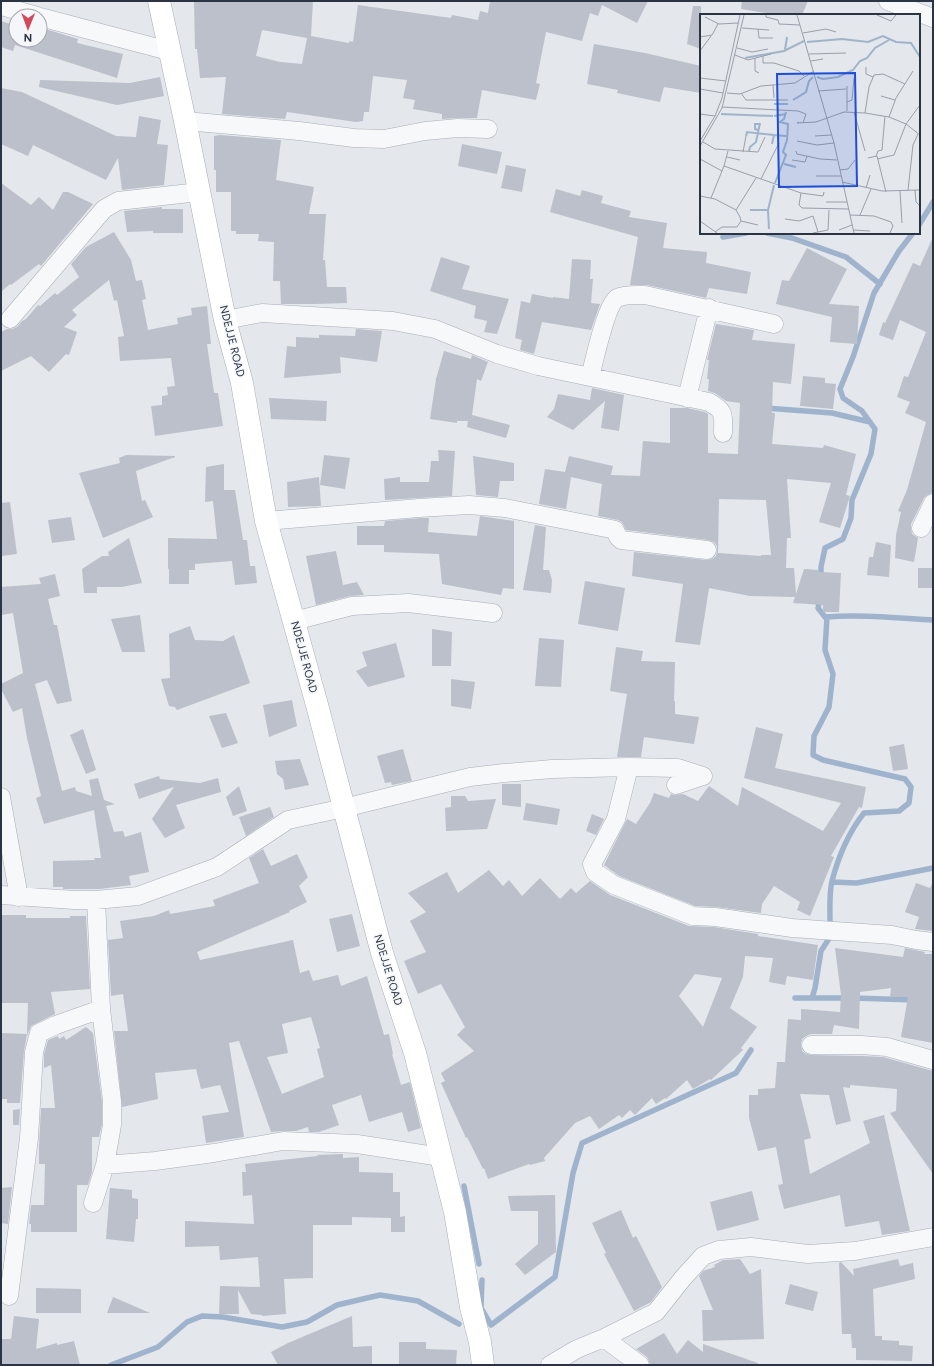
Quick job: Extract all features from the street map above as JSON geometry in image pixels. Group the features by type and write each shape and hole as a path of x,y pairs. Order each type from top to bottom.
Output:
{"street":[{"name":"NDEJJE ROAD","path":"159,1 225,320 242,383 266,521 294,620 382,953 415,1053 455,1212 471,1307 484,1365"},
{"path":"888,1 933,18"},
{"path":"48,19 169,51"},
{"path":"185,121 299,131 354,138 384,139 425,131 458,128 488,130"},
{"path":"10,319 104,209 118,201 199,192"},
{"path":"590,377 608,310 617,298 629,295 645,295 709,308 774,324"},
{"path":"687,398 709,308"},
{"path":"225,320 262,313 393,321 435,328 497,354 538,366 709,402 720,408 723,415 722,433"},
{"path":"921,528 933,503"},
{"path":"266,521 469,505 506,508 612,529 615,530 621,540 708,550"},
{"path":"294,620 352,606 408,603 493,613"},
{"path":"629,767 616,819 592,864 595,872 614,885 693,916 715,916 792,928 892,935 933,942"},
{"path":"1,895 74,900 96,900 138,896 217,867 288,820 470,777 544,770 629,767 678,768 703,776 676,785"},
{"path":"1,797 19,897"},
{"path":"92,1203 105,1165 112,1125 112,1101 101,1009 96,900"},
{"path":"9,1296 29,1138 34,1052 39,1033 56,1025 101,1009"},
{"path":"811,1045 861,1045 887,1048 933,1060"},
{"path":"105,1165 155,1161 282,1141 357,1144 441,1156"},
{"path":"550,1365 577,1350 656,1312 703,1256 719,1250 751,1247 808,1254 855,1251 933,1237"},
{"path":"604,1338 640,1365"}],"building":[{"path":"194,1 313,1 311,36 349,43 349,41 353,42 358,5 451,18 452,15 478,20 480,11 488,13 490,1 648,1 637,23 602,5 598,16 590,13 582,41 546,32 536,83 540,84 536,100 482,90 477,118 442,119 442,114 413,109 415,100 403,98 407,80 373,76 369,112 364,112 363,121 356,122 287,112 285,119 222,114 226,77 200,78 197,49 195,49","holes":["262,30 307,38 302,64 280,62 256,56"]},
{"path":"742,1 808,1 802,14 773,14 741,9"},
{"path":"693,6 701,6 700,49 687,44"},
{"path":"1,21 8,23 8,48 14,48 13,51 1,47"},
{"path":"48,30 78,39 77,43 123,54 117,78 24,48 48,48"},
{"path":"594,44 645,53 700,66 700,93 664,87 660,102 617,93 618,90 587,84"},
{"path":"160,77 164,96 117,105 39,87 40,80 130,83"},
{"path":"1,88 22,92 116,136 136,137 139,116 161,120 157,144 168,145 164,185 122,190 118,158 106,180 33,145 28,156 1,144"},
{"path":"220,135 281,140 276,180 314,187 309,214 326,214 323,260 325,260 327,287 346,287 347,303 281,304 280,281 273,281 274,242 258,241 259,234 236,234 236,231 231,231 231,192 216,192 216,170 214,170 214,136"},
{"path":"462,144 502,152 497,174 458,166"},
{"path":"506,165 526,169 522,192 501,188"},
{"path":"1,183 31,205 39,197 53,210 63,192 68,192 93,204 41,266 39,264 1,292"},
{"path":"556,189 580,196 582,190 603,196 601,203 631,211 629,217 667,223 663,248 707,252 706,263 751,272 747,294 709,288 706,298 647,285 630,285 638,237 550,212"},
{"path":"162,207 162,209 183,209 183,233 153,233 153,231 127,232 124,211"},
{"path":"114,232 131,260 136,281 142,280 146,299 142,300 148,330 178,324 177,318 192,315 191,308 207,306 211,344 207,344 214,393 218,393 223,426 155,436 151,406 162,405 162,396 168,395 167,387 175,386 171,358 120,361 118,337 124,336 117,300 114,301 109,280 72,310 77,315 64,327 77,332 69,355 66,354 49,372 31,356 1,371 1,332 18,326 38,305 40,306 55,293 57,295 79,277 71,264 86,247"},
{"path":"933,237 933,490 932,493 924,498 911,524 912,534 918,538 914,562 895,558 896,535 901,512 898,511 907,490 926,422 905,413 910,402 897,397 904,376 908,377 926,332 900,320 893,340 879,335 883,322 885,323 913,263 920,266"},
{"path":"807,248 847,269 829,304 859,306 857,344 830,342 832,317 776,304 782,280 789,281"},
{"path":"441,257 470,266 462,289 509,299 497,334 484,332 487,321 474,318 476,306 430,291"},
{"path":"572,259 591,260 590,279 593,279 591,303 600,304 591,330 542,322 534,354 520,350 522,340 515,338 521,301 530,303 532,294 569,299"},
{"path":"716,324 754,330 752,340 795,344 791,384 773,382 772,413 775,413 772,444 823,448 824,445 856,454 846,495 850,496 840,528 819,522 831,483 787,479 791,538 787,538 786,568 794,568 796,594 804,569 819,570 819,572 841,573 839,612 823,612 823,605 793,603 795,597 750,596 709,588 700,645 675,642 683,584 632,576 634,552 706,560 712,559 716,556 717,546 714,542 626,530 622,522 618,520 598,516 602,484 571,477 566,509 539,504 545,469 565,472 569,456 613,466 611,475 640,476 643,441 670,443 670,408 687,408 708,414 708,453 738,454 740,403 726,401 715,393 708,391 709,379 707,379 709,360 707,360","holes":["719,499 766,500 771,555 761,556 718,553"]},
{"path":"356,329 382,331 377,362 340,357 341,373 284,378 287,346 296,347 296,337 319,338 319,335 355,336"},
{"path":"444,351 471,359 472,355 488,362 481,381 477,379 472,415 510,425 506,438 467,427 468,421 457,421 457,423 430,419 436,379"},
{"path":"803,376 825,378 825,383 836,384 833,409 800,406"},
{"path":"592,388 624,395 619,431 601,428 605,401 573,430 547,417 554,409 558,394 590,400"},
{"path":"269,398 327,401 326,421 271,419"},
{"path":"438,450 455,451 452,496 385,500 384,479 400,477 400,482 429,482 431,461 439,461"},
{"path":"126,455 175,457 136,471 142,501 145,500 153,517 103,538 79,473 120,463 119,458"},
{"path":"324,455 350,458 345,489 320,485"},
{"path":"473,456 514,463 514,481 500,481 498,497 476,495"},
{"path":"224,464 224,490 235,490 243,540 247,540 250,566 255,566 257,583 235,585 232,561 195,564 195,570 189,570 189,584 169,584 168,538 217,539 213,501 205,502 206,467"},
{"path":"319,477 321,506 288,507 287,482"},
{"path":"10,502 17,554 1,556 1,503"},
{"path":"480,516 514,521 514,589 503,588 501,595 442,584 439,554 384,552 384,545 357,545 357,526 384,526 385,521 420,518 429,518 428,532 477,536"},
{"path":"71,517 75,540 52,543 48,520"},
{"path":"535,525 546,527 543,570 549,570 552,580 551,593 523,590"},
{"path":"129,538 142,583 122,587 97,587 97,593 84,593 82,569 102,556 109,556 108,552"},
{"path":"876,542 891,545 889,577 867,575 869,557 873,557"},
{"path":"336,551 343,585 357,582 364,595 350,596 316,605 306,556"},
{"path":"918,568 933,568 933,588 918,588"},
{"path":"55,574 60,596 48,599 54,625 57,625 72,701 57,704 47,680 35,684 62,791 75,787 76,791 92,796 89,780 98,778 104,800 115,804 106,806 114,832 123,831 125,837 141,832 149,872 129,876 131,885 100,889 63,889 63,887 53,887 53,861 95,860 94,858 101,858 94,810 44,824 36,798 41,796 27,738 22,708 13,712 1,689 1,684 23,673 13,613 1,615 1,587 41,584 39,578"},
{"path":"585,581 625,588 618,631 578,624"},
{"path":"140,615 145,652 122,652 111,619"},
{"path":"190,626 195,640 223,641 234,635 250,683 177,710 175,707 169,706 161,679 170,678 169,634"},
{"path":"432,629 452,632 451,666 432,666"},
{"path":"539,638 564,640 561,687 535,686"},
{"path":"396,643 405,677 368,687 356,671 367,666 362,652"},
{"path":"616,647 643,651 641,661 675,662 675,714 699,717 694,744 644,737 641,757 617,757 627,694 610,691"},
{"path":"451,679 475,682 471,709 451,706"},
{"path":"292,700 297,726 269,737 263,705"},
{"path":"226,713 238,743 222,748 209,716"},
{"path":"756,727 783,734 775,768 866,787 862,808 859,807 831,856 834,857 810,916 797,910 800,902 774,886 762,904 761,913 716,907 695,906 619,876 604,865 627,819 636,824 650,803 654,793 669,798 671,794 683,794 698,801 709,786 738,806 742,787 823,831 841,803 744,778"},
{"path":"83,729 96,770 86,774 70,735"},
{"path":"904,744 908,769 893,771 889,747"},
{"path":"403,749 412,781 392,785 391,782 385,783 377,756"},
{"path":"300,759 309,785 285,790 283,779 277,774 275,761"},
{"path":"159,776 160,779 200,783 218,778 221,792 176,805 185,828 165,838 152,819 174,787 139,799 134,784"},
{"path":"502,784 521,784 521,807 502,805"},
{"path":"239,786 247,811 233,816 226,797"},
{"path":"451,796 465,796 468,801 496,799 487,829 446,831 445,808 451,807"},
{"path":"526,803 560,809 557,825 523,820"},
{"path":"270,807 274,817 246,836 239,817"},
{"path":"592,814 604,819 596,835 586,831"},
{"path":"263,849 271,866 297,854 308,877 299,886 307,902 289,911 290,912 197,952 200,960 293,940 300,973 309,970 313,981 338,975 341,986 367,976 384,1035 389,1034 392,1054 401,1085 410,1082 421,1128 408,1132 402,1112 369,1122 361,1095 332,1105 339,1125 319,1132 309,1132 308,1127 296,1131 271,1132 239,1041 229,1043 244,1137 206,1143 202,1116 229,1112 220,1085 201,1089 196,1069 155,1073 158,1099 122,1107 114,1031 128,1031 123,994 111,996 108,940 123,938 120,921 154,916 169,910 170,914 215,906 213,900 259,883 249,858","holes":["311,1017 320,1048 317,1049 324,1077 282,1094 267,1057 288,1053 282,1024"]},
{"path":"489,870 503,886 509,880 522,896 540,878 560,899 571,888 576,893 590,881 610,895 689,926 714,927 758,934 758,936 818,945 813,980 787,976 785,985 769,982 773,958 745,956 743,977 730,1008 757,1027 741,1048 743,1050 711,1080 710,1079 693,1089 687,1080 666,1099 665,1098 656,1104 652,1098 635,1115 630,1110 622,1118 619,1115 599,1129 590,1116 575,1123 544,1158 545,1161 529,1164 488,1179 484,1168 483,1169 467,1137 466,1138 441,1083 445,1081 441,1073 474,1051 457,1035 465,1027 441,984 418,994 404,961 426,952 410,921 426,912 408,893 447,872 458,893","holes":["695,974 722,978 703,1027 679,996"]},
{"path":"916,883 930,888 933,884 933,931 915,929 919,917 905,912"},
{"path":"352,914 360,946 337,952 329,919"},
{"path":"1,915 26,915 26,918 70,918 70,916 86,916 90,989 51,992 55,1014 31,1026 27,1036 28,1003 1,1003"},
{"path":"835,948 903,957 905,948 925,952 924,954 933,954 933,1043 901,1037 908,997 890,997 891,988 860,992 859,1029 834,1025 832,1034 811,1034 802,1039 801,1045 802,1051 811,1055 883,1057 933,1071 933,1174 890,1113 896,1111 897,1089 850,1085 850,1088 843,1087 851,1121 836,1125 829,1095 800,1094 811,1138 804,1140 810,1174 870,1143 863,1121 884,1115 910,1231 882,1235 879,1221 845,1227 840,1195 784,1209 778,1185 783,1184 776,1147 758,1151 749,1118 749,1095 758,1095 758,1089 775,1088 777,1062 785,1062 788,1019 801,1020 801,1009 840,1012 841,995"},
{"path":"86,1027 93,1033 102,1102 102,1124 99,1137 92,1137 92,1172 88,1185 77,1185 77,1232 31,1232 31,1224 29,1224 31,1205 44,1205 45,1164 39,1164 41,1108 55,1108 51,1065 44,1068 44,1054 48,1040 58,1036 59,1039 64,1036 66,1040"},
{"path":"1,1033 27,1034 24,1051 20,1103 7,1103 7,1099 1,1099"},
{"path":"20,1109 19,1125 13,1125 13,1110"},
{"path":"343,1154 343,1158 359,1157 359,1172 393,1173 393,1192 400,1192 400,1217 405,1216 405,1232 391,1232 391,1218 352,1217 352,1225 313,1225 313,1278 284,1279 286,1314 262,1316 251,1314 238,1290 239,1314 219,1314 220,1286 260,1287 258,1257 220,1260 219,1246 185,1247 185,1221 254,1224 252,1195 243,1196 242,1172 246,1172 245,1164 318,1156 317,1155"},
{"path":"12,1187 8,1224 1,1223 1,1188"},
{"path":"110,1188 132,1190 132,1198 138,1199 138,1219 136,1219 134,1242 106,1239"},
{"path":"752,1191 759,1220 717,1231 710,1202"},
{"path":"555,1195 556,1252 525,1275 515,1264 538,1244 538,1211 511,1211 508,1196"},
{"path":"621,1210 633,1238 636,1236 662,1287 651,1302 634,1311 604,1254 606,1253 592,1223"},
{"path":"740,1259 750,1274 761,1269 764,1339 703,1341 702,1310 713,1310 699,1276 703,1271 715,1267 714,1265 723,1260"},
{"path":"898,1259 900,1266 913,1263 915,1279 873,1289 875,1336 882,1336 882,1340 899,1341 899,1345 913,1346 912,1361 856,1360 856,1348 852,1348 851,1334 842,1334 839,1263 841,1262 854,1276 853,1269"},
{"path":"790,1284 818,1292 813,1311 785,1304"},
{"path":"36,1288 81,1289 81,1313 36,1313"},
{"path":"113,1297 150,1313 107,1313"},
{"path":"14,1316 39,1319 36,1349 57,1343 57,1345 74,1341 80,1365 1,1365 1,1339 11,1339"},
{"path":"352,1316 353,1347 372,1346 372,1365 278,1365 271,1352 288,1343"},
{"path":"664,1333 677,1354 688,1340 703,1352 703,1344 758,1363 758,1365 650,1365 647,1357 636,1349"},
{"path":"399,1342 426,1342 426,1349 457,1350 456,1365 399,1365"}],"waterway":[{"path":"920,223 933,202"},
{"path":"723,237 740,234"},
{"path":"772,234 792,238 846,257 880,284"},
{"path":"821,579 821,567 825,548 843,539 851,518 852,500 871,454 875,429 862,411 843,398 840,389 853,357 874,293 899,251 912,234"},
{"path":"765,408 832,413 870,422"},
{"path":"820,598 818,608 825,617 827,617 825,650 833,674 829,707 814,736 813,755 823,760 905,779 911,787 909,803 899,811 864,813 854,828 837,863 832,881 830,896 830,922"},
{"path":"825,617 866,616 933,620"},
{"path":"832,882 857,883 933,868"},
{"path":"795,998 812,998 821,951 830,937"},
{"path":"812,998 915,1000"},
{"path":"482,1280 481,1308 491,1325 555,1277 573,1173 582,1143 736,1073 751,1050"},
{"path":"464,1186 479,1264"},
{"path":"111,1365 158,1347 187,1322 202,1316 223,1317 282,1327 307,1322 337,1305 380,1295 418,1301 459,1324"}]}
